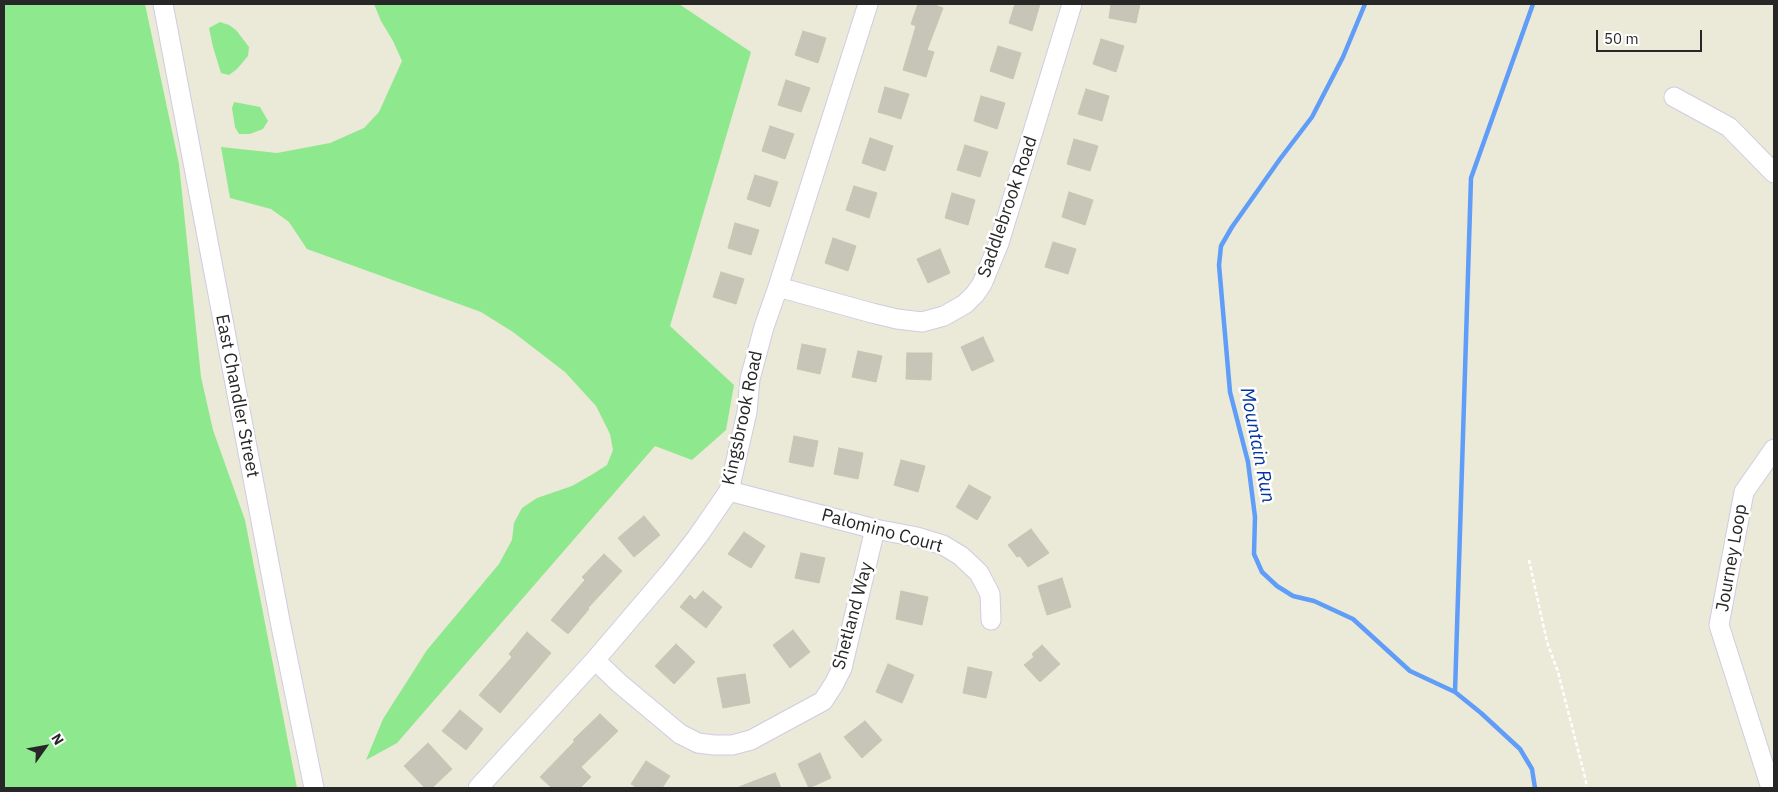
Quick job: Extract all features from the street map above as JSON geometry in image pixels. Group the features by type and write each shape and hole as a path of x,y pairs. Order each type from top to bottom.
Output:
{"street":[{"name":"East Chandler Street","path":"162,4 281,626 314,788"},
{"name":"Kingsbrook Road","path":"478,788 595,660 670,572 729,491 747,412 750,379 764,327 868,4"},
{"name":"Saddlebrook Road","path":"778,287 872,313 922,322 944,316 965,304 982,284 999,243 1072,4"},
{"path":"1674,97 1729,127 1774,173"},
{"name":"Journey Loop","path":"1771,788 1766,744 1719,625 1744,492 1774,449"},
{"name":"Palomino Court","path":"729,491 943,545 961,556 979,573 990,594 991,620"},
{"name":"Shetland Way","path":"595,660 672,728 692,740 698,743 714,745 751,740 823,700 834,684 842,668 875,529"}],"path":[{"path":"1529,560 1547,642 1558,672 1586,781 1586,788"}],"green space":[{"path":"4,4 145,4 179,164 201,377 213,430 245,520 297,788 4,788"},
{"path":"374,4 679,4 751,52 670,326 734,385 726,430 692,460 655,446 397,743 366,760 383,719 427,650 499,564 512,540 514,523 522,508 537,498 572,486 593,474 607,465 613,450 610,434 596,406 565,372 513,332 481,312 307,249 289,222 271,209 230,198 221,147 277,153 330,143 364,128 379,112 402,61"},
{"path":"220,22 236,30 249,47 248,56 229,75 221,73 209,28"},
{"path":"234,102 260,107 268,121 263,129 250,134 239,134 235,127 232,108"}],"building":[{"path":"918,4 932,4 943,8 927,50 934,52 926,77 903,70 916,26 911,24"},
{"path":"1015,4 1040,4 1032,31 1009,23"},
{"path":"1111,4 1140,4 1136,23 1109,18"},
{"path":"803,31 826,38 818,63 795,55"},
{"path":"1101,39 1124,46 1116,72 1093,64"},
{"path":"998,46 1021,53 1013,79 990,71"},
{"path":"786,80 810,88 801,112 778,105"},
{"path":"885,87 909,94 901,119 878,112"},
{"path":"1086,89 1109,96 1102,121 1078,114"},
{"path":"981,96 1005,103 997,129 974,121"},
{"path":"770,126 794,134 785,159 762,151"},
{"path":"870,138 893,146 885,171 862,163"},
{"path":"1074,139 1098,146 1090,171 1067,164"},
{"path":"965,145 988,152 980,177 957,170"},
{"path":"755,175 778,182 770,207 747,199"},
{"path":"854,186 877,193 869,218 846,210"},
{"path":"1069,192 1093,200 1085,225 1062,217"},
{"path":"952,193 975,200 968,225 945,218"},
{"path":"735,223 759,230 751,255 728,248"},
{"path":"833,238 856,246 848,271 825,263"},
{"path":"1053,242 1076,249 1068,274 1045,267"},
{"path":"940,249 950,273 928,283 917,259"},
{"path":"721,272 744,279 736,304 713,297"},
{"path":"983,337 994,361 972,371 961,347"},
{"path":"802,344 826,349 820,374 797,369"},
{"path":"858,351 882,356 876,382 852,377"},
{"path":"907,353 932,353 931,380 906,379"},
{"path":"794,436 818,441 813,467 789,462"},
{"path":"839,448 863,453 858,479 834,474"},
{"path":"901,460 925,466 918,492 894,485"},
{"path":"969,485 991,497 977,520 956,507"},
{"path":"644,516 660,535 634,557 618,538"},
{"path":"1031,529 1049,553 1028,567 1008,545"},
{"path":"744,532 765,546 751,568 728,554"},
{"path":"801,553 825,558 819,583 795,578"},
{"path":"604,554 622,571 588,608 568,634 551,620 585,580 582,577"},
{"path":"1062,578 1071,607 1047,615 1038,586"},
{"path":"703,591 722,607 706,628 680,607 690,595 695,600"},
{"path":"901,591 928,597 922,625 896,619"},
{"path":"793,630 810,652 790,668 773,645"},
{"path":"527,632 551,653 500,713 479,695 512,657 509,654"},
{"path":"676,644 695,662 674,684 655,666"},
{"path":"1042,645 1060,664 1040,682 1024,665 1034,657 1032,654"},
{"path":"888,664 914,675 902,703 876,692"},
{"path":"968,667 992,672 986,698 963,693"},
{"path":"745,674 750,703 723,708 717,678"},
{"path":"460,710 483,729 466,750 442,731"},
{"path":"600,714 618,731 581,767 591,777 580,788 552,788 540,777 575,741 573,740"},
{"path":"865,721 882,740 862,758 844,737"},
{"path":"428,743 452,769 432,788 425,788 404,766"},
{"path":"820,753 831,778 809,788 798,764"},
{"path":"646,761 670,776 662,788 637,788 631,784"},
{"path":"775,773 781,788 739,787"}],"waterway":[{"name":"Mountain Run","path":"1365,4 1343,57 1312,117 1232,227 1221,246 1219,265 1230,392 1248,462 1255,517 1254,554 1262,572 1277,586 1293,596 1314,601 1353,619 1410,671 1455,692 1481,713 1520,749 1532,769 1535,788"},
{"path":"1455,692 1471,178 1533,4"}]}
